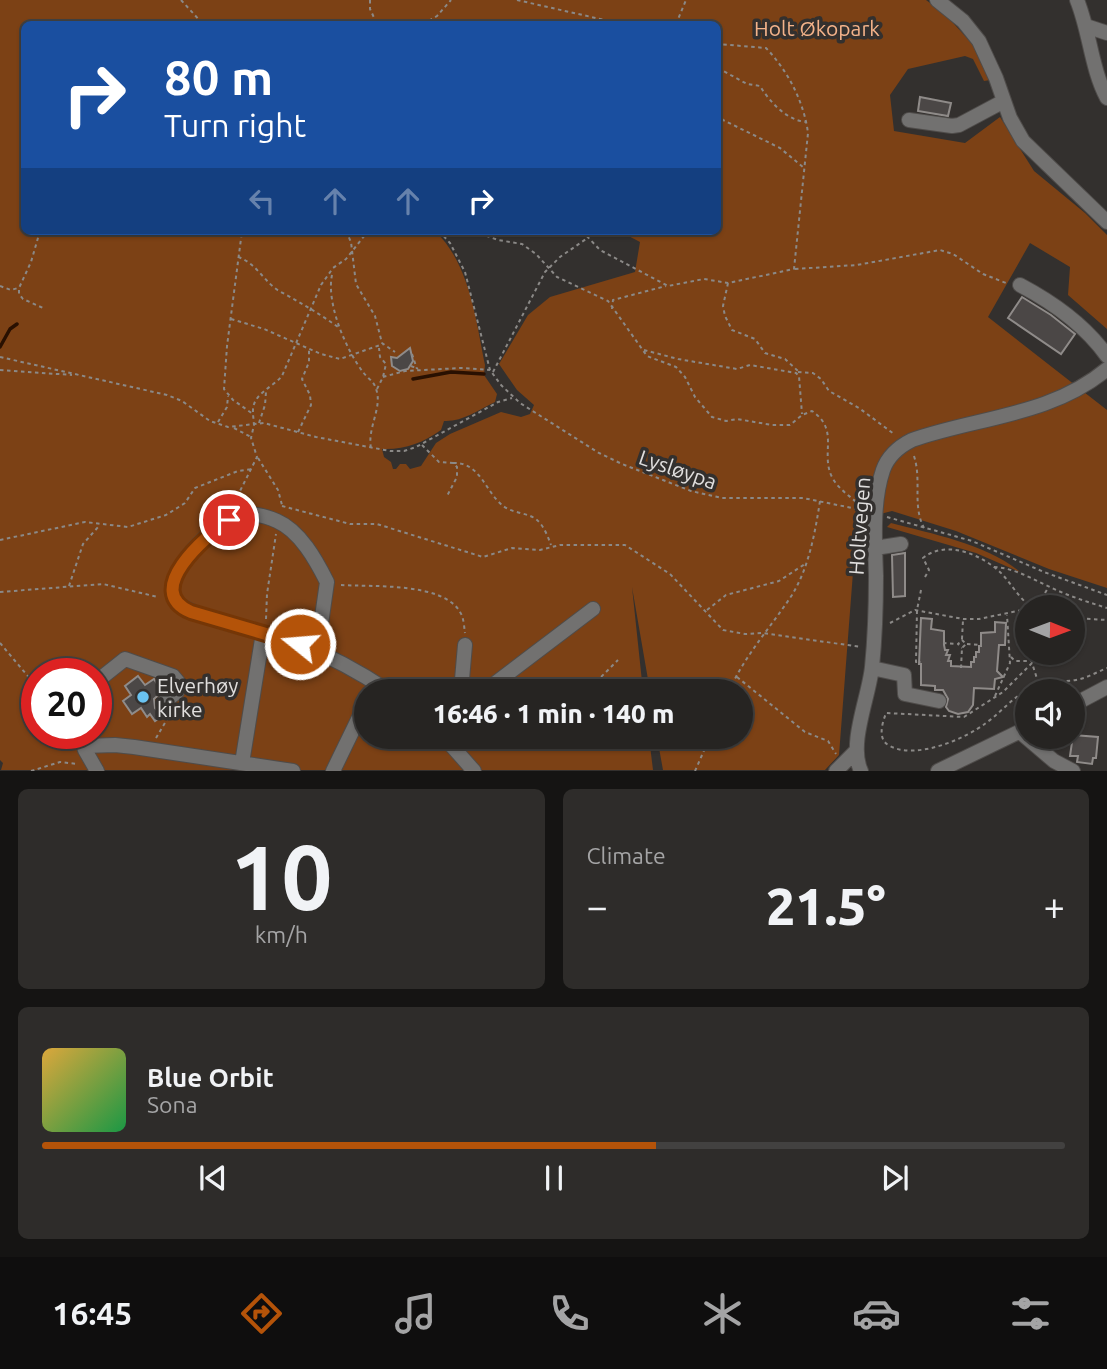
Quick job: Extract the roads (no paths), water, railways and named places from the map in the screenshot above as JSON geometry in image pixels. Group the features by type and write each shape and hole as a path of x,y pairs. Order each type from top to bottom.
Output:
{"street":[{"path":"937,0 963,21 979,41 1010,118 1023,141 1107,222"},
{"path":"1077,0 1099,82 1107,98"},
{"path":"1086,26 1107,33"},
{"path":"909,120 959,125 1004,101"},
{"path":"1020,285 1051,301 1107,356"},
{"name":"Holtvegen","path":"861,771 855,752 872,668 875,624 875,548 871,512 883,469 891,455 904,444 929,434 1028,410 1067,395 1107,369"},
{"path":"317,652 328,584 288,527 277,521 249,514 229,520 186,558 174,583 174,600 178,605 191,612 286,639 317,652 362,679"},
{"path":"875,548 901,544"},
{"path":"501,679 593,609"},
{"path":"250,766 263,633"},
{"path":"461,679 465,645"},
{"path":"112,669 125,659 173,676 178,682 177,692 167,708"},
{"path":"872,668 904,675 905,694 939,701"},
{"path":"1085,699 1107,687"},
{"path":"333,771 354,728"},
{"path":"938,771 1015,734"},
{"path":"112,745 293,771"},
{"path":"86,749 95,768"},
{"path":"458,749 474,771"},
{"path":"1042,749 1054,761 1073,771"},
{"path":"839,767 855,752"}],"waterway":[{"path":"0,347 10,329 17,324"},
{"path":"413,379 451,372 484,374"}],"place":[{"name":"Elverhøy kirke","path":"143,697"}],"park label":[{"name":"Holt Økopark","path":"817,28"}]}
